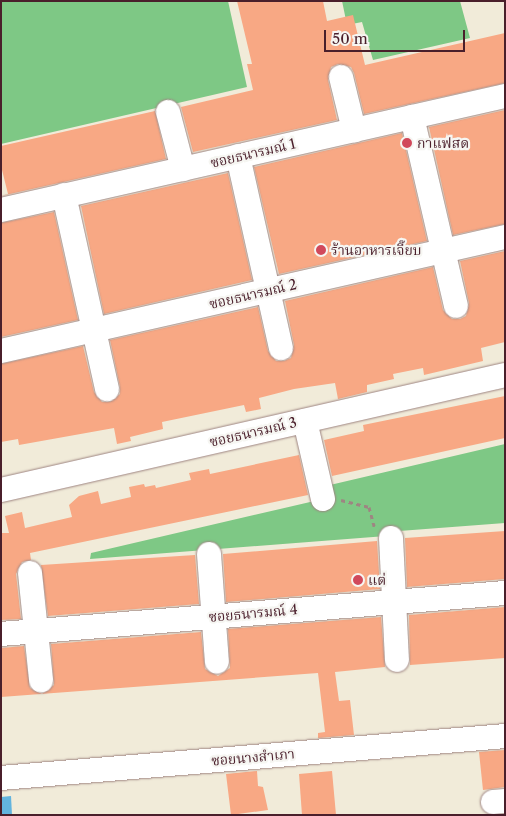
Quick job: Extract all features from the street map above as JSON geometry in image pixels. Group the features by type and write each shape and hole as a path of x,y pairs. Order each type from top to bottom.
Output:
{"street":[{"path":"341,77 354,130"},
{"name":"ซอยธนารมณ์ 1","path":"2,206 64,195 183,169 505,96"},
{"path":"168,112 183,169"},
{"path":"412,117 456,306"},
{"path":"238,156 281,348"},
{"path":"64,195 107,389"},
{"name":"ซอยธนารมณ์ 2","path":"1,351 505,237"},
{"name":"ซอยธนารมณ์ 3","path":"1,490 505,375"},
{"path":"305,421 323,499"},
{"path":"391,538 397,660"},
{"path":"209,554 217,662"},
{"path":"30,573 41,680"},
{"name":"ซอยธนารมณ์ 4","path":"1,634 505,593"},
{"name":"ซอยนางสำเภา","path":"1,778 505,736"}],"path":[{"path":"323,499 354,501 369,507 374,527 391,538"}],"green space":[{"path":"1,1 228,1 247,87 1,144"},
{"path":"342,1 460,1 470,38 373,60 362,22 347,25"},
{"path":"505,444 505,523 386,532 386,536 90,559 91,553 323,499 330,485"}],"water":[{"path":"11,796 12,815 1,815 1,797"}],"building":[{"path":"237,1 323,1 327,21 353,15 365,65 505,33 505,83 364,114 351,67 338,64 331,67 328,80 337,120 193,152 181,107 253,90 247,64 252,64"},
{"path":"505,110 505,224 453,235 429,127"},
{"path":"155,111 166,159 1,196 8,194 1,166 1,146"},
{"path":"402,133 427,241 279,274 254,167"},
{"path":"228,173 252,280 104,314 81,206"},
{"path":"54,212 78,320 1,337 1,223"},
{"path":"505,251 505,342 481,348 483,361 424,375 423,368 393,374 394,379 367,385 367,392 338,399 335,383 294,389 259,398 261,409 246,412 244,405 162,422 163,429 130,437 131,441 117,444 114,428 19,445 18,439 1,442 1,364 83,346 94,392 102,402 110,402 120,394 120,387 110,340 258,307 268,351 276,361 284,361 291,358 294,345 285,301 433,267 443,310 452,319 460,319 466,316 469,303 460,261"},
{"path":"505,396 505,438 332,476 324,440 364,431 363,425"},
{"path":"299,455 308,495 30,553 31,560 22,562 16,574 21,619 1,620 1,533 9,533 5,516 22,512 25,528 72,517 69,505 79,496 98,491 101,504 131,497 129,487 144,484 145,487 155,485 156,488 191,480 189,473 209,469 210,474"},
{"path":"505,531 505,579 407,587 405,538"},
{"path":"377,541 380,589 226,602 223,554"},
{"path":"195,555 199,604 48,616 41,565"},
{"path":"505,607 505,658 410,665 409,615"},
{"path":"381,617 385,667 335,672 339,701 350,700 354,735 318,738 318,733 325,732 318,673 42,694 54,685 51,644 201,632 205,669 218,676 230,668 228,629"},
{"path":"24,646 30,688 42,694 1,697 1,648"},
{"path":"505,750 505,787 483,790 479,752"},
{"path":"257,771 258,786 263,787 268,810 231,815 226,774"},
{"path":"332,771 336,815 302,815 299,774"}],"place":[{"name":"กาแฟสด","path":"407,143"},
{"name":"ร้านอาหารเจี๊ยบ","path":"321,250"},
{"name":"แต่","path":"358,580"}]}
